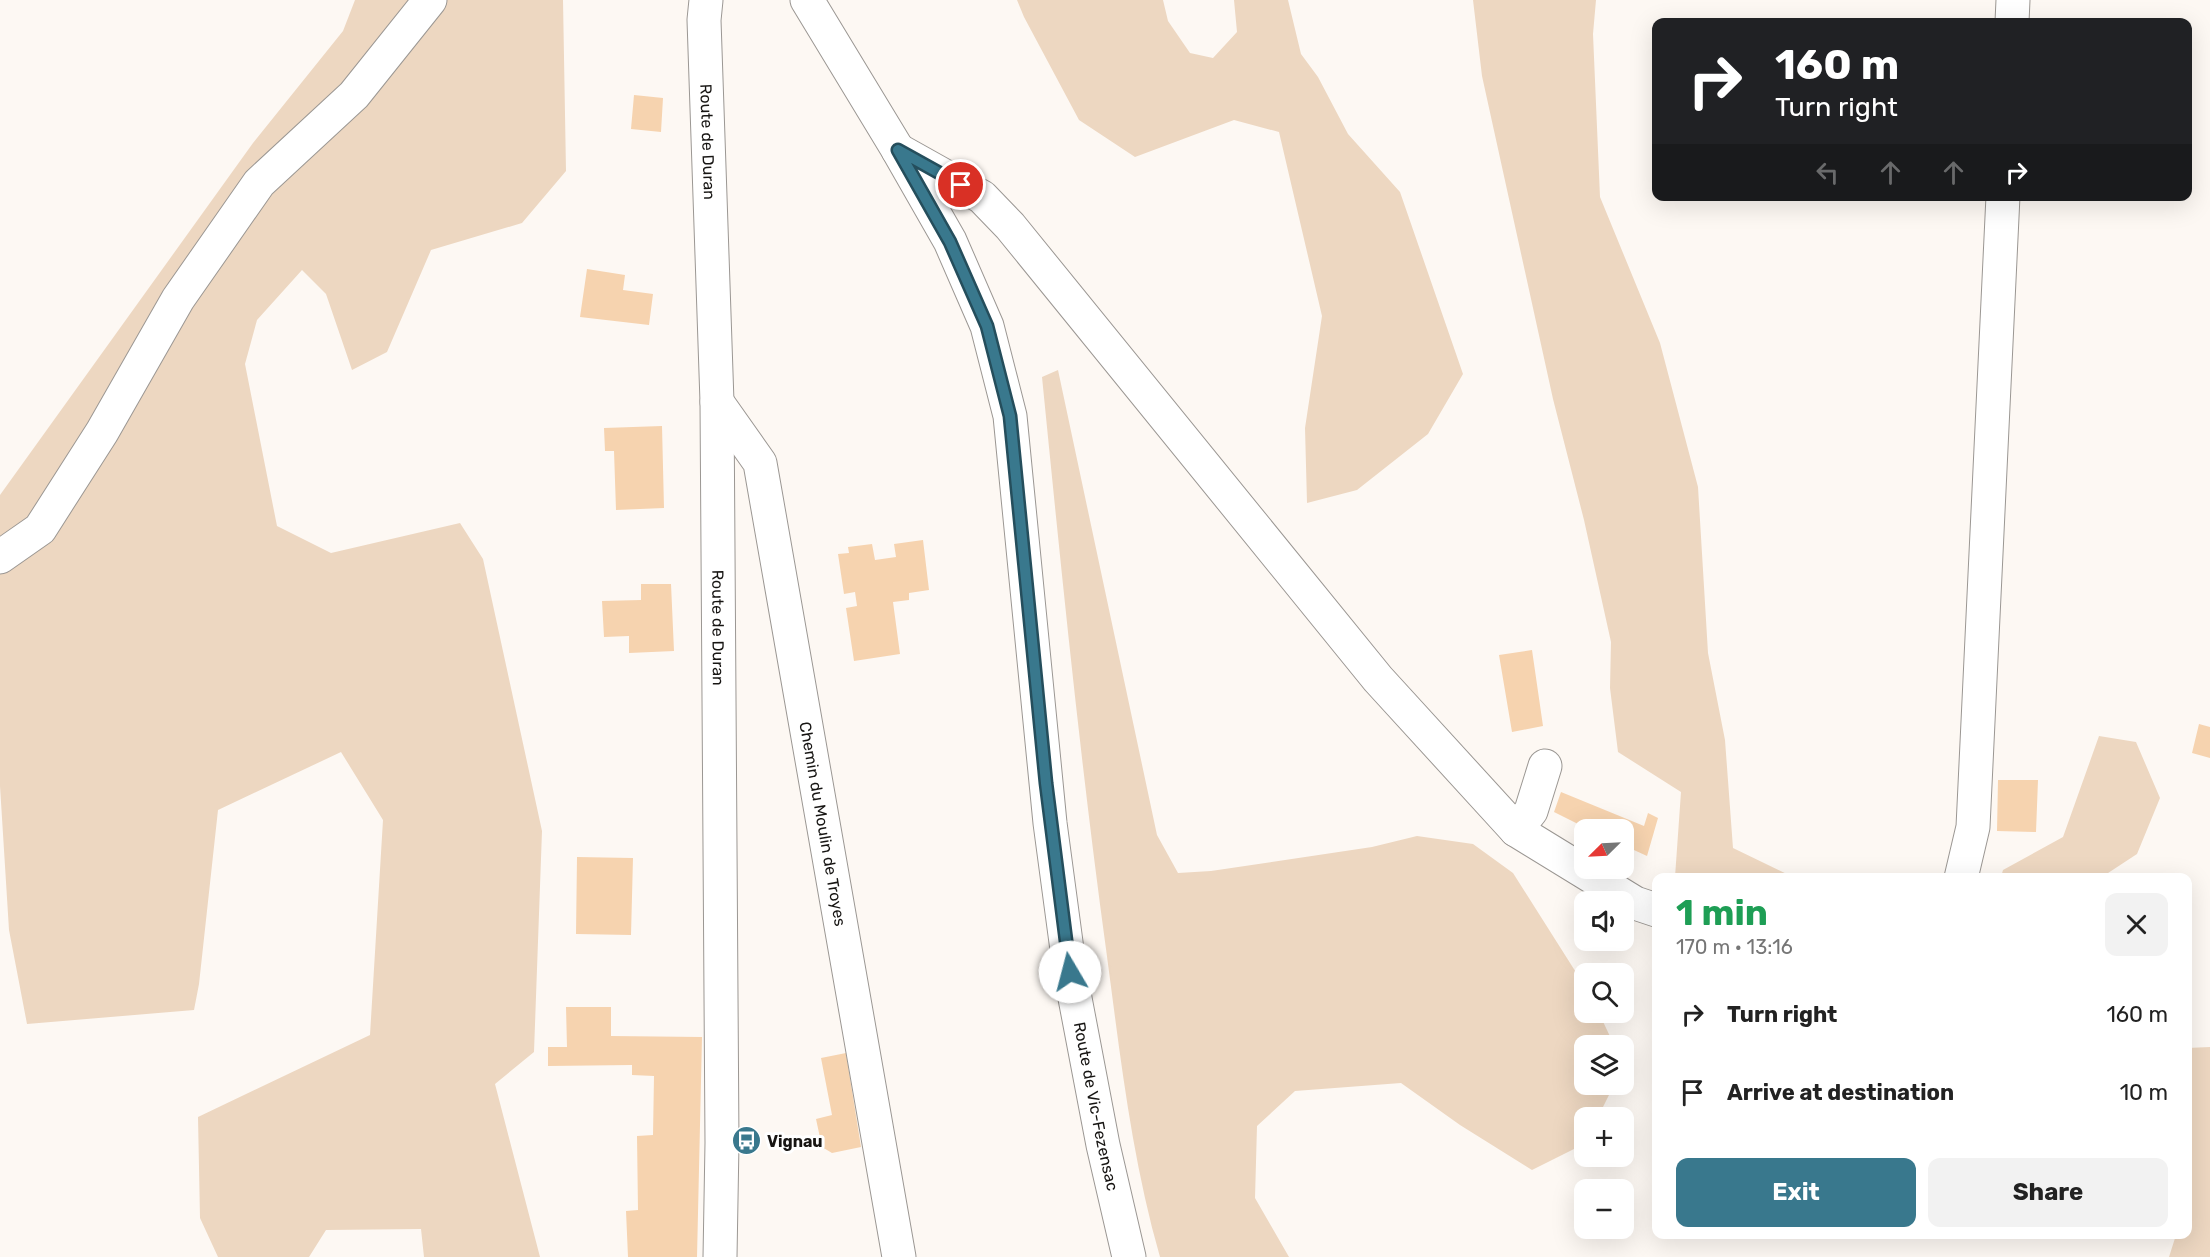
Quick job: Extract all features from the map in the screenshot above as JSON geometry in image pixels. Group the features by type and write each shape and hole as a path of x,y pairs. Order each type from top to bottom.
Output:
{"street":[{"path":"0,557 39,529 102,432 178,299 259,183 354,95 430,0"},
{"name":"Route de Duran","path":"706,0 704,20 717,402 722,1143 720,1257"},
{"name":"Route de Vic-Fezensac","path":"807,0 898,150 950,242 987,326 1010,416 1047,789 1070,972 1103,1145 1129,1257"},
{"path":"2012,18 2013,0"},
{"path":"898,150 982,196 1010,226 1378,679 1516,830 1635,903 1652,909"},
{"path":"1962,873 1972,827 2004,201"},
{"name":"Chemin du Moulin de Troyes","path":"717,402 760,463 899,1257"},
{"path":"1516,830 1531,811 1545,766"}],"shaded area":[{"path":"355,0 563,0 566,171 522,223 431,250 387,352 352,370 326,294 302,270 257,320 245,364 277,526 331,553 460,523 483,559 542,831 534,1052 495,1084 540,1257 424,1257 421,1229 326,1230 309,1257 218,1257 200,1218 198,1117 370,1035 383,820 341,752 218,810 199,984 194,1010 27,1024 9,930 0,786 0,495 253,143 343,31"},
{"path":"1017,0 1163,0 1168,21 1190,53 1213,58 1237,32 1234,0 1288,0 1301,54 1318,77 1348,134 1400,192 1463,374 1428,434 1357,490 1307,503 1305,428 1322,316 1279,132 1234,120 1135,157 1079,120"},
{"path":"1473,0 1596,0 1593,34 1600,197 1660,343 1698,487 1708,653 1725,740 1733,848 1785,873 1675,873 1681,792 1618,752 1610,688 1611,642 1584,520 1553,399 1482,76"},
{"path":"1058,370 1157,835 1178,873 1211,871 1372,847 1417,836 1473,844 1513,873 1574,969 1574,1023 1604,1023 1609,1035 1574,1035 1574,1095 1609,1095 1603,1107 1574,1107 1574,1149 1532,1170 1460,1125 1401,1083 1295,1091 1257,1126 1255,1198 1289,1257 1160,1257 1141,1181 1116,1027 1079,735 1042,377"},
{"path":"2099,736 2136,742 2160,798 2137,854 2108,873 2002,873 2003,870 2063,837"},
{"path":"2210,1047 2210,1257 2169,1257 2175,1239 2192,1239 2192,1048"}],"building":[{"path":"634,95 663,98 661,132 631,129"},
{"path":"587,269 625,275 623,290 653,294 649,325 580,317"},
{"path":"662,426 664,508 616,510 614,451 605,451 604,428"},
{"path":"923,540 929,590 909,593 909,600 893,602 900,654 854,661 846,608 857,606 855,592 844,594 838,554 849,553 848,547 872,544 875,560 896,557 894,544"},
{"path":"641,584 671,584 674,651 629,653 629,636 604,637 602,601 641,600"},
{"path":"1532,650 1543,726 1512,732 1499,655"},
{"path":"2199,724 2210,727 2210,758 2192,753"},
{"path":"1998,780 2038,780 2036,832 1997,831"},
{"path":"1561,792 1627,819 1574,819 1574,822 1554,812"},
{"path":"1648,813 1658,818 1647,856 1634,850 1634,822 1644,826"},
{"path":"577,857 633,858 631,935 576,934"},
{"path":"566,1007 611,1007 611,1036 702,1037 697,1257 628,1257 626,1211 638,1210 637,1136 653,1135 654,1076 632,1075 632,1065 548,1066 548,1047 567,1047"},
{"path":"846,1053 861,1147 832,1153 822,1147 816,1119 832,1115 821,1058"}],"place":[{"name":"Vignau","path":"746,1141"}],"route":[{"path":"961,185 898,150 950,242 987,326 1010,416 1050,823 1070,972"}]}
